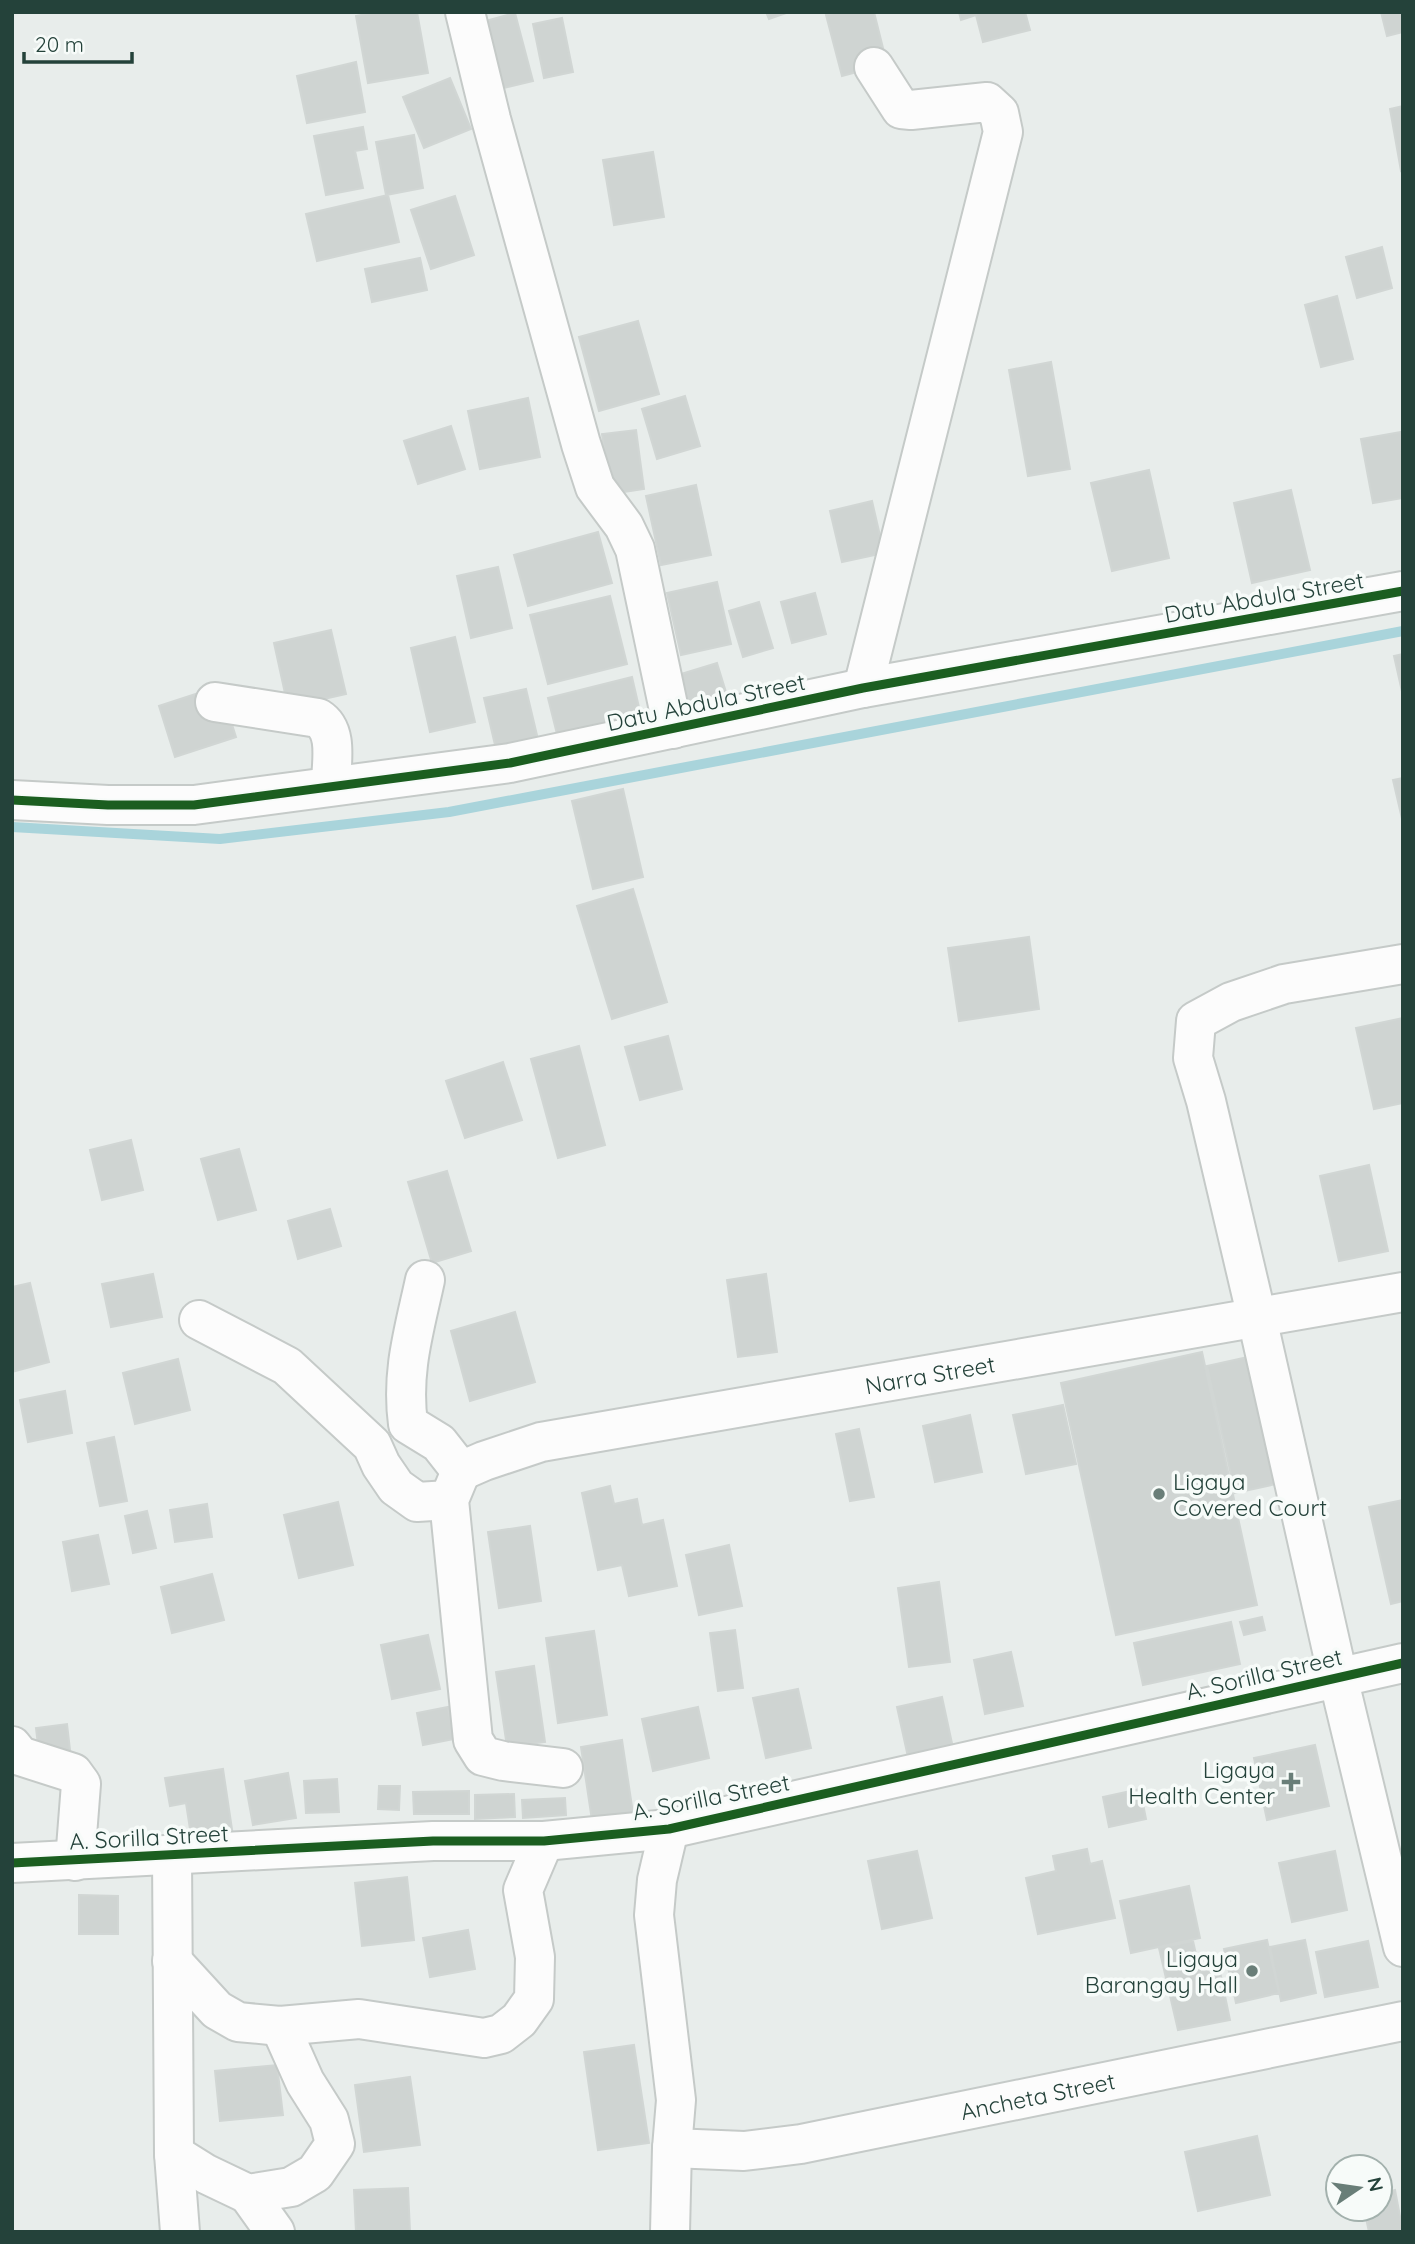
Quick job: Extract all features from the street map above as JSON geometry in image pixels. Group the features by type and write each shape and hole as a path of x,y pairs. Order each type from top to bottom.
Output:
{"street":[{"path":"464,12 581,444 595,487 624,526 635,549 673,729"},
{"path":"863,688 1003,132 999,113 987,102 901,109 874,67"},
{"name":"Datu Abdula Street","path":"12,800 107,805 194,805 510,763 863,688 1403,591"},
{"path":"215,702 318,718 326,723 332,732 331,786"},
{"path":"1403,964 1284,984 1231,1002 1196,1021 1193,1058 1257,1318 1338,1677 1403,1947"},
{"path":"408,1424 405,1399 406,1368 425,1280"},
{"name":"Narra Street","path":"455,1485 484,1461 541,1442 1403,1292"},
{"path":"199,1320 287,1366 372,1445 381,1465 396,1487 417,1502 455,1485"},
{"path":"372,1445 408,1424"},
{"path":"408,1424 439,1443 455,1485 473,1740 483,1756 563,1768"},
{"name":"A. Sorilla Street","path":"12,1863 433,1841 544,1842 669,1829 1403,1663"},
{"path":"12,1746 20,1756 73,1773 81,1784 75,1860"},
{"path":"669,1829 657,1880 654,1914 675,2074 670,2232"},
{"path":"172,1961 217,2010 238,2022 280,2026 359,2019 484,2038 500,2034 520,2020 534,1999 535,1957 523,1890 544,1842"},
{"path":"172,1856 174,2154 180,2232"},
{"name":"Ancheta Street","path":"672,2148 744,2151 801,2144 1403,2021"},
{"path":"248,2194 291,2187 315,2173 335,2144 329,2120 305,2082 280,2026"},
{"path":"174,2154 206,2174 248,2194 275,2232"}],"building":[{"path":"376,12 417,12 428,73 368,83 356,16"},
{"path":"766,12 789,12 769,19"},
{"path":"837,12 874,12 887,64 842,76 826,15"},
{"path":"959,12 1025,12 1030,30 983,42 976,15 961,20"},
{"path":"1381,12 1403,12 1403,32 1387,36"},
{"path":"515,13 533,81 499,89 482,22"},
{"path":"562,18 573,72 544,78 533,24"},
{"path":"356,62 365,112 307,123 297,76"},
{"path":"450,78 471,129 424,148 403,97"},
{"path":"1403,106 1403,170 1401,171 1390,109"},
{"path":"363,127 367,149 355,151 363,188 326,195 314,136"},
{"path":"414,135 423,188 386,195 376,142"},
{"path":"653,152 664,217 614,225 603,160"},
{"path":"388,195 399,242 317,261 306,214"},
{"path":"455,196 474,255 431,269 411,210"},
{"path":"1382,247 1392,288 1357,298 1346,257"},
{"path":"420,258 427,290 372,302 365,269"},
{"path":"1337,296 1353,359 1321,367 1305,305"},
{"path":"638,321 659,394 599,411 579,337"},
{"path":"1051,362 1070,469 1028,476 1009,370"},
{"path":"685,396 700,446 657,459 642,409"},
{"path":"528,398 540,457 480,469 468,411"},
{"path":"451,426 465,469 418,484 404,441"},
{"path":"636,430 644,489 610,494 602,434"},
{"path":"1401,432 1403,498 1373,503 1361,439"},
{"path":"1149,470 1169,558 1112,571 1091,483"},
{"path":"696,485 711,555 661,565 646,496"},
{"path":"1291,490 1310,570 1252,583 1234,503"},
{"path":"872,501 884,553 842,562 830,511"},
{"path":"598,532 612,583 528,606 514,555"},
{"path":"498,567 512,628 471,638 457,576"},
{"path":"717,582 731,644 681,655 667,593"},
{"path":"815,593 826,634 792,643 781,602"},
{"path":"610,596 627,664 548,684 530,615"},
{"path":"759,602 773,648 743,657 729,611"},
{"path":"331,630 346,694 288,707 274,643"},
{"path":"455,637 475,722 430,732 411,648"},
{"path":"1403,654 1403,696 1394,656"},
{"path":"717,663 730,705 690,716 678,675"},
{"path":"632,677 644,729 561,750 548,698"},
{"path":"220,686 236,737 175,757 159,706"},
{"path":"526,689 541,752 499,762 484,698"},
{"path":"1403,778 1403,823 1393,780"},
{"path":"623,789 643,877 593,889 572,801"},
{"path":"633,889 667,1002 612,1019 577,906"},
{"path":"1029,937 1039,1009 959,1021 948,948"},
{"path":"1403,1018 1403,1103 1374,1109 1356,1028"},
{"path":"668,1036 682,1089 640,1100 625,1047"},
{"path":"579,1046 605,1145 558,1158 531,1059"},
{"path":"503,1062 522,1120 465,1138 446,1081"},
{"path":"131,1140 143,1190 102,1200 90,1150"},
{"path":"239,1149 256,1210 218,1220 201,1159"},
{"path":"1369,1165 1388,1251 1339,1261 1320,1176"},
{"path":"447,1171 471,1251 432,1263 408,1182"},
{"path":"330,1209 341,1246 298,1259 288,1221"},
{"path":"153,1274 162,1317 111,1327 102,1284"},
{"path":"766,1274 777,1352 738,1357 727,1280"},
{"path":"30,1283 49,1362 12,1372 12,1287"},
{"path":"515,1312 535,1382 470,1401 451,1331"},
{"name":"Ligaya Covered Court","path":"1202,1352 1257,1605 1116,1635 1061,1383"},
{"path":"1248,1357 1276,1484 1235,1493 1207,1366"},
{"path":"178,1359 190,1410 135,1424 123,1373"},
{"path":"65,1391 72,1433 28,1442 20,1400"},
{"path":"1063,1405 1076,1464 1026,1474 1013,1415"},
{"path":"970,1415 982,1472 935,1482 923,1426"},
{"path":"859,1429 874,1497 850,1501 836,1434"},
{"path":"114,1437 127,1501 100,1506 87,1443"},
{"path":"610,1486 614,1504 637,1499 642,1525 663,1520 677,1586 629,1596 622,1565 598,1570 582,1493"},
{"path":"1403,1500 1403,1601 1391,1604 1369,1507"},
{"path":"338,1502 353,1565 299,1578 284,1515"},
{"path":"207,1504 212,1537 175,1542 170,1510"},
{"path":"147,1511 156,1548 133,1553 125,1516"},
{"path":"530,1526 541,1601 499,1608 488,1532"},
{"path":"98,1535 109,1584 72,1591 63,1542"},
{"path":"729,1545 742,1606 699,1615 686,1555"},
{"path":"212,1574 224,1620 172,1633 161,1587"},
{"path":"939,1582 950,1662 909,1667 898,1588"},
{"path":"1262,1617 1265,1630 1244,1635 1240,1622"},
{"path":"1231,1622 1240,1664 1143,1685 1134,1643"},
{"path":"735,1630 743,1688 718,1691 710,1633"},
{"path":"594,1631 607,1715 558,1723 546,1638"},
{"path":"428,1635 440,1689 392,1699 381,1645"},
{"path":"1011,1652 1023,1706 985,1714 974,1660"},
{"path":"534,1666 545,1742 507,1747 496,1672"},
{"path":"798,1689 811,1748 766,1758 753,1698"},
{"path":"942,1697 953,1748 908,1757 897,1707"},
{"path":"448,1707 454,1739 423,1745 417,1713"},
{"path":"698,1707 709,1758 653,1771 642,1719"},
{"path":"67,1724 70,1750 39,1754 36,1728"},
{"path":"622,1740 634,1820 593,1827 581,1747"},
{"name":"Ligaya Health Center","path":"1315,1745 1329,1806 1267,1820 1254,1758"},
{"path":"223,1769 233,1836 192,1842 186,1803 170,1806 165,1778"},
{"path":"288,1773 296,1818 253,1825 245,1781"},
{"path":"337,1779 339,1812 306,1813 304,1781"},
{"path":"379,1786 400,1786 399,1810 378,1809"},
{"path":"1140,1789 1146,1819 1109,1827 1103,1797"},
{"path":"469,1791 469,1814 414,1814 413,1792"},
{"path":"514,1794 515,1817 475,1819 475,1795"},
{"path":"565,1798 566,1815 523,1818 522,1800"},
{"path":"1087,1849 1090,1864 1102,1861 1115,1918 1038,1934 1026,1878 1056,1871 1053,1856"},
{"path":"917,1851 932,1918 882,1929 868,1861"},
{"path":"1335,1851 1347,1910 1292,1922 1279,1863"},
{"path":"407,1877 414,1940 362,1946 355,1883"},
{"path":"1189,1886 1200,1938 1131,1953 1120,1901"},
{"path":"79,1895 118,1896 118,1934 79,1934"},
{"path":"468,1930 475,1969 430,1977 423,1938"},
{"name":"Ligaya Barangay Hall","path":"1267,1940 1279,1993 1236,2003 1224,1949"},
{"path":"1305,1940 1316,1993 1281,2001 1270,1947"},
{"path":"1193,1941 1200,1972 1219,1967 1230,2020 1178,2030 1159,1948"},
{"path":"1368,1941 1378,1987 1325,1997 1316,1952"},
{"path":"634,2045 649,2143 598,2150 584,2052"},
{"path":"277,2065 283,2115 220,2121 215,2071"},
{"path":"410,2077 420,2145 364,2152 355,2085"},
{"path":"1257,2136 1270,2195 1198,2211 1185,2152"},
{"path":"408,2188 410,2232 356,2232 354,2190"},
{"path":"1394,2190 1403,2232 1369,2232 1367,2223 1394,2223"}],"waterway":[{"path":"12,827 220,839 449,812 1403,631"}],"cycle path":[{"path":"12,800 108,805 194,805 510,763 863,688 1403,591"},
{"path":"12,1863 433,1841 544,1841 669,1829 1403,1663"}],"place":[{"name":"Ligaya Covered Court","path":"1159,1494"},
{"name":"Ligaya Health Center","path":"1291,1782"},
{"name":"Ligaya Barangay Hall","path":"1252,1971"}]}
